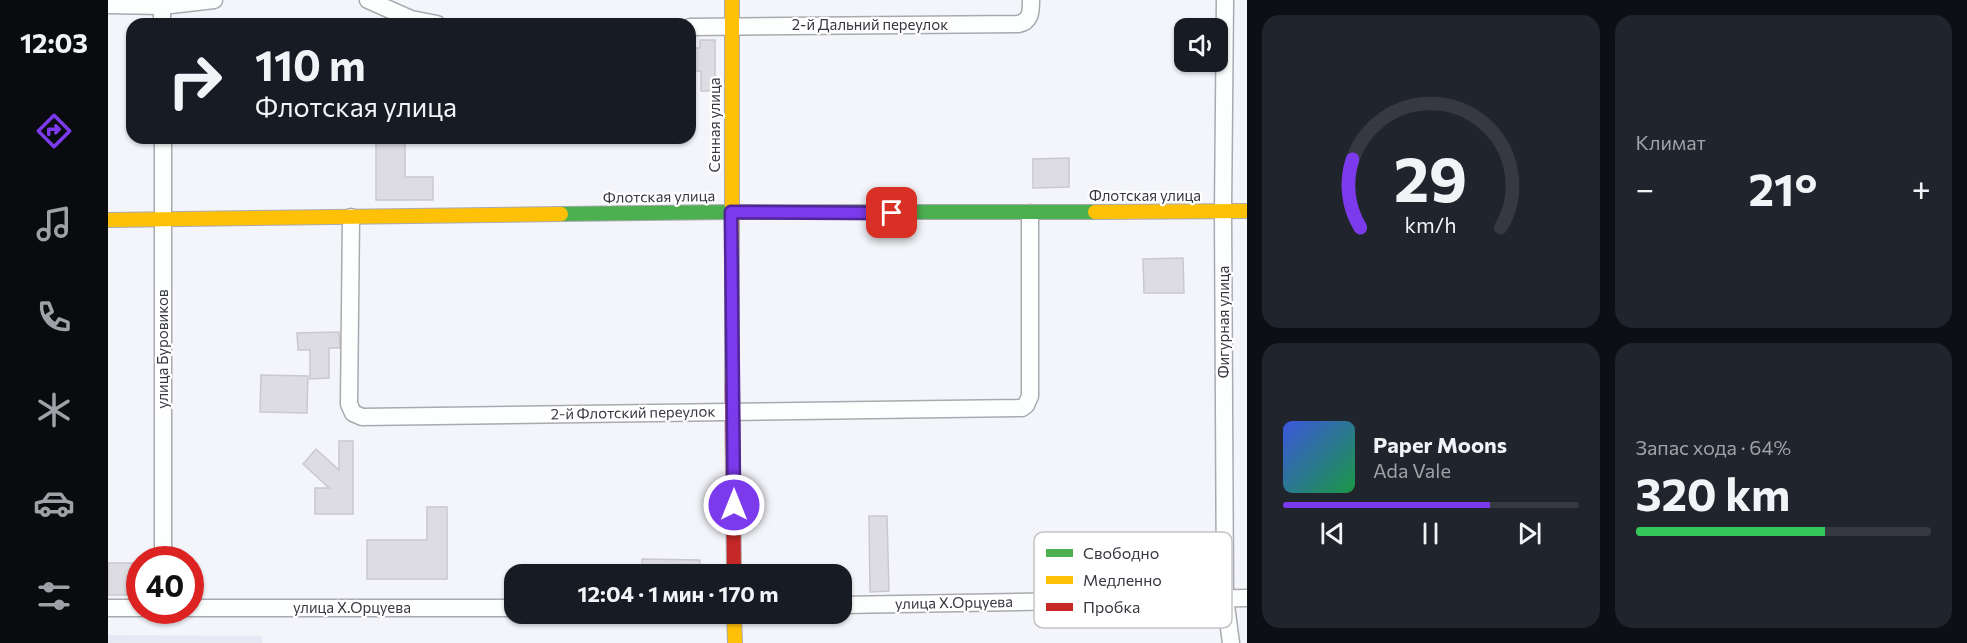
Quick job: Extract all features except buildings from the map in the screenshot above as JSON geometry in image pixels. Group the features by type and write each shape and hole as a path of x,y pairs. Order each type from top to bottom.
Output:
{"street":[{"path":"108,5 214,0"},
{"path":"368,0 411,18"},
{"name":"Сенная улица","path":"732,0 734,564"},
{"name":"2-й Дальний переулок","path":"696,27 1023,24 1030,16 1031,0"},
{"name":"Фигурная улица","path":"1225,0 1223,212 1225,532"},
{"name":"улица Буровиков","path":"163,144 163,546"},
{"name":"Флотская улица","path":"108,220 731,212 1247,211"},
{"name":"2-й Флотский переулок","path":"351,217 349,404 350,409 357,416 1022,408 1030,396 1030,213"},
{"name":"улица Х.Орцуева","path":"852,605 1034,601"},
{"path":"108,608 126,608"},
{"name":"улица Х.Орцуева","path":"204,608 504,608"},
{"path":"734,624 735,643"},
{"name":"Фигурная улица","path":"1229,628 1231,643"}],"shaded area":[{"path":"108,635 262,636 262,643 108,643"}],"traffic: fast":[{"path":"561,214 1095,212"}],"traffic: slow":[{"path":"732,0 732,385"},
{"path":"1095,212 1247,211"},
{"path":"108,220 561,214"},
{"path":"734,624 735,643"}],"traffic: jam":[{"path":"732,385 734,564"}],"route":[{"path":"734,505 731,212 892,213"}]}
